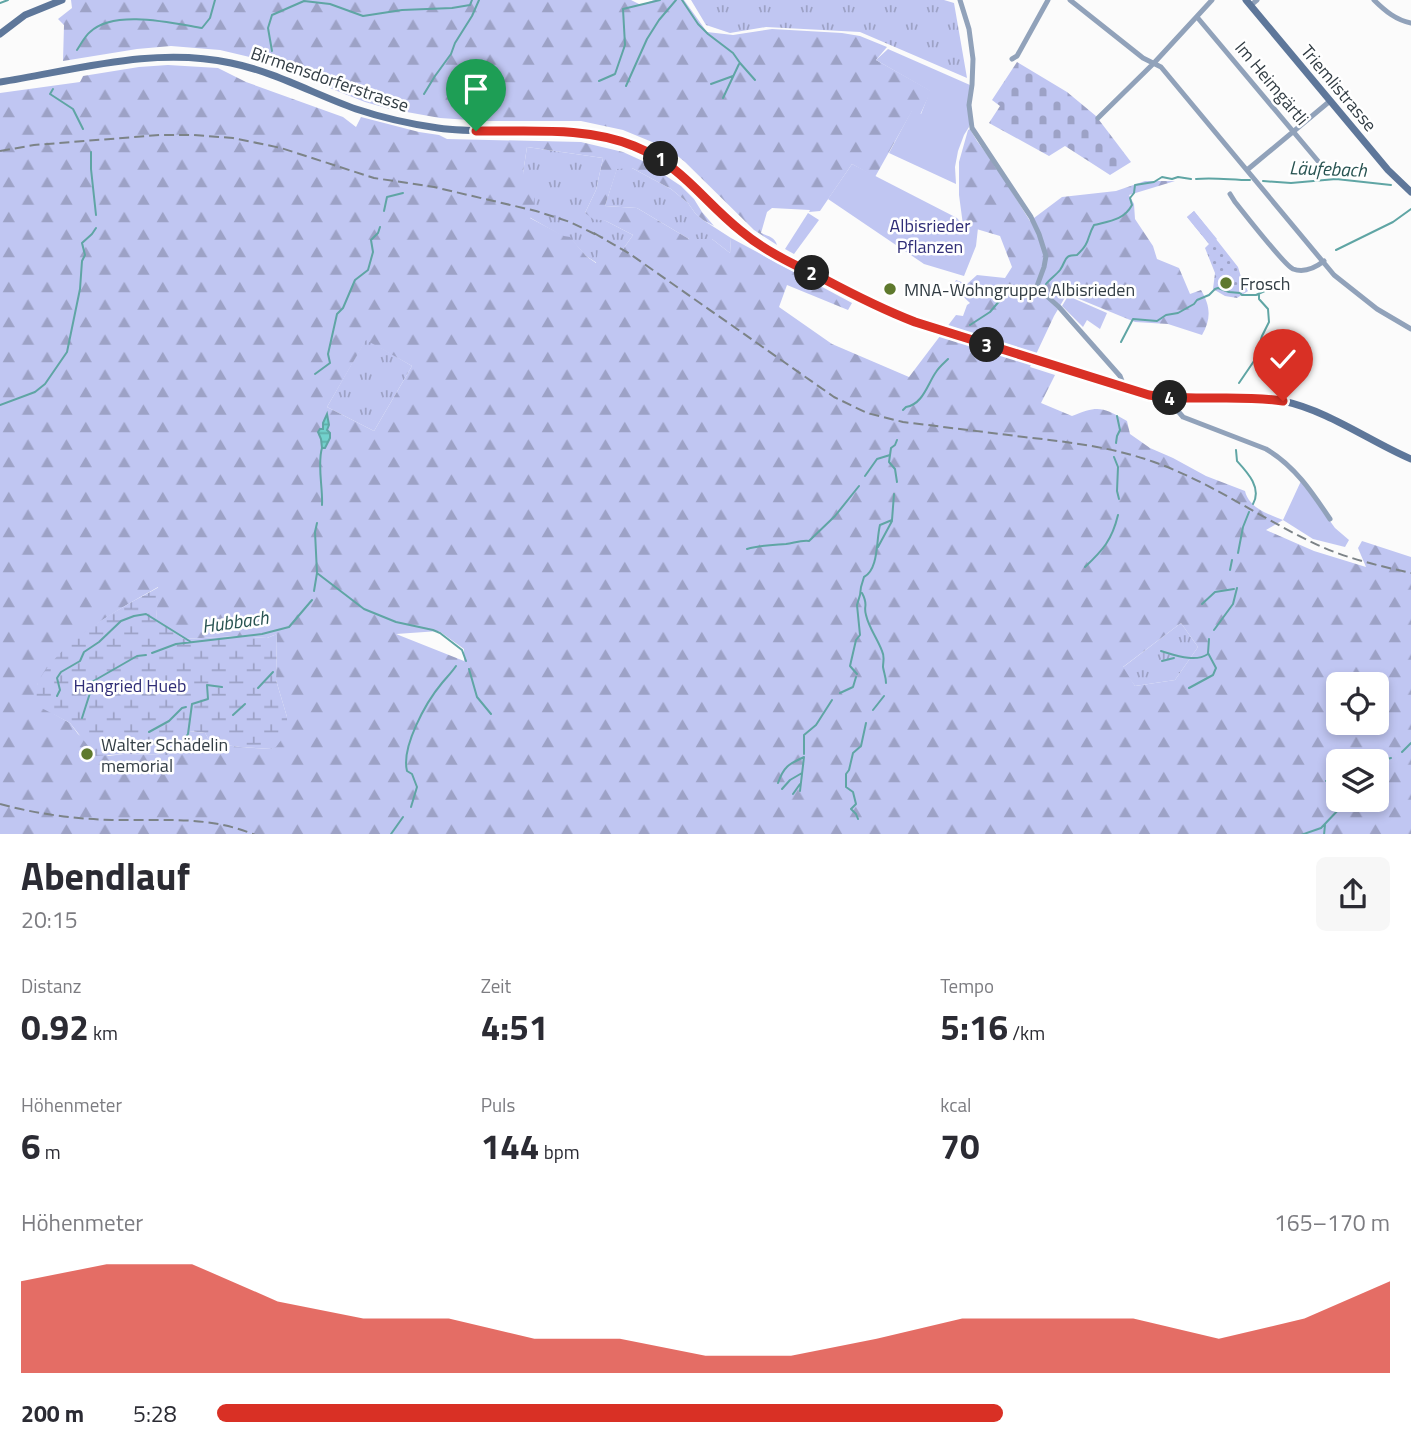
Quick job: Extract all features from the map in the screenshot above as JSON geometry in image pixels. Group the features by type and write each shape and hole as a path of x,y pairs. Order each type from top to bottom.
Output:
{"main road":[{"path":"0,34 25,15 62,0"},
{"name":"Triemlistrasse","path":"1251,2 1388,170 1411,192"},
{"name":"Birmensdorferstrasse","path":"0,82 129,60 193,57 252,68 356,109 419,125 476,131 581,132 614,139 633,145 669,164 740,230 775,255 882,309 915,322 1149,395 1177,398 1254,398 1292,404 1319,413 1411,459"}],"street":[{"path":"960,0 969,29 973,59 969,105 972,128 1022,202 1039,234 1046,256 1037,286 1120,376 1121,387"},
{"path":"1012,59 1017,56 1048,0"},
{"path":"1070,0 1143,58 1161,67 1334,275 1377,309 1411,329"},
{"path":"1199,0 1207,6"},
{"path":"1098,118 1212,0"},
{"path":"1374,0 1390,15 1411,23"},
{"name":"Im Heimgärtli","path":"1197,17 1324,167"},
{"path":"1247,170 1330,101"},
{"path":"1230,194 1288,266 1301,270 1311,269 1324,261"},
{"path":"1177,398 1177,410 1184,417 1274,453 1302,480 1330,519"}],"green space":[{"path":"71,0 631,0 641,5 654,0 684,0 707,32 733,35 772,29 860,36 887,47 876,60 931,91 920,115 912,111 875,177 852,164 820,211 772,208 767,212 761,233 773,238 777,245 754,230 669,149 623,130 581,121 484,121 440,118 390,109 327,87 286,61 266,61 220,50 171,46 63,61 64,25 58,19 72,8"},
{"path":"691,0 944,0 954,3 967,78 860,32 766,27 730,33 706,25"},
{"path":"888,49 970,85 969,127 958,151 956,184 889,153 912,110 921,114 930,91 876,60"},
{"path":"1017,62 1067,92 1096,116 1131,162 1110,175 1065,146 1049,156 989,123 1000,106 992,100"},
{"path":"168,65 218,68 246,82 343,117 356,127 361,117 447,139 581,142 623,152 645,162 681,186 714,226 703,220 671,189 632,168 617,169 605,206 637,208 689,239 712,239 730,253 731,238 852,303 848,310 787,285 779,307 832,344 909,377 956,315 963,316 970,303 953,287 956,280 967,284 977,275 1005,278 1012,267 1000,236 963,225 959,162 968,130 970,129 997,168 1030,221 1062,197 1116,191 1145,181 1175,181 1129,195 1134,204 1135,219 1153,246 1157,259 1179,268 1190,294 1201,290 1209,313 1202,335 1168,324 1135,322 1067,294 1030,367 1055,375 1041,403 1072,416 1100,409 1119,416 1127,421 1130,434 1150,448 1206,476 1245,491 1255,506 1283,520 1266,530 1314,551 1366,567 1358,548 1362,541 1411,557 1411,834 0,834 0,93 80,82 83,76 139,67","holes":["527,147 603,158 596,190 585,213 593,219 606,221 633,235 621,252 603,243 596,263 586,256 570,237 530,218 536,191 523,173","366,340 412,366 374,431 327,407","158,587 156,620 184,639 237,636 267,638 277,634 276,680 287,717 272,749 211,743 205,733 189,731 168,755 108,756 78,734 70,723 54,714 37,685 48,669 75,641","1181,623 1198,647 1175,680 1135,686 1123,667","439,631 464,649 464,661 396,634"]},
{"path":"527,147 603,158 596,190 585,213 633,235 621,252 597,263 586,256 570,238 529,217 523,173"},
{"name":"Albisrieder Pflanzen","path":"852,164 957,218 963,225 978,228 976,246 964,276 924,264 828,199"},
{"path":"617,168 632,168 671,189 703,220 731,238 730,253 712,239 689,239 637,208 605,206"},
{"path":"1194,211 1238,267 1248,291 1237,298 1225,296 1213,289 1215,273 1205,248 1209,244 1187,217"},
{"path":"1194,211 1217,239 1210,245 1187,217"},
{"path":"808,213 819,220 794,254 785,249"},
{"path":"1068,296 1107,313 1100,329 1087,320 1083,327 1062,306"},
{"path":"366,339 412,366 374,431 327,407"},
{"path":"1301,481 1335,528 1349,540 1345,547 1313,539 1283,520"},
{"name":"Hangried Hueb","path":"159,587 156,620 184,639 237,636 267,638 277,634 276,680 287,717 287,732 276,747 272,749 211,743 205,733 190,731 168,755 96,756 70,723 32,703 38,682 61,652 92,627"},
{"path":"1181,623 1198,647 1175,680 1135,686 1122,668"}],"shaded area":[{"path":"327,414 330,438 325,448 322,448 318,432 323,429"}],"waterway":[{"path":"0,3 8,0"},
{"path":"77,50 90,32 113,21 160,21 202,28 210,18 215,0"},
{"path":"272,51 268,28 272,15 304,1 330,4 363,16 402,10 452,8 470,5 472,0"},
{"name":"Hubbach","path":"424,94 451,54 479,0"},
{"path":"599,81 615,74 625,45 623,9 660,0"},
{"path":"626,86 647,39 676,0"},
{"path":"682,0 698,24 733,53 755,80"},
{"path":"723,98 739,64"},
{"path":"711,84 733,76"},
{"path":"53,89 50,94 73,109 83,129"},
{"path":"91,152 96,215"},
{"name":"Läufebach","path":"1046,284 1060,270 1067,257 1077,255 1081,251 1094,225 1116,219 1129,210 1135,185 1154,182 1162,177 1191,179"},
{"name":"Läufebach","path":"1196,179 1250,180"},
{"name":"Läufebach","path":"1263,181 1291,183 1336,179 1391,185"},
{"name":"Hubbach","path":"384,211 387,197 403,193"},
{"path":"1336,250 1393,222 1411,209"},
{"name":"Hubbach","path":"315,374 330,363 328,354 337,314 343,308 355,280 368,270 373,252 371,240 380,227"},
{"path":"0,405 35,392 45,384 67,352 85,255 82,243 96,228"},
{"path":"1270,285 1285,278"},
{"name":"Läufebach","path":"970,325 990,312 1001,299 1005,289 1015,293 1024,290"},
{"path":"1121,342 1133,319 1157,321 1166,315 1178,313 1215,289 1242,295 1256,295 1269,289"},
{"path":"1239,383 1254,361 1269,322 1268,309 1259,299 1259,295"},
{"name":"Läufebach","path":"903,410 921,398 937,370 948,359"},
{"path":"1116,443 1120,430 1117,416"},
{"name":"Läufebach","path":"897,440 891,448 889,462 895,469 897,482"},
{"name":"Hubbach","path":"322,448 322,505"},
{"path":"1236,450 1237,461 1255,487 1253,504"},
{"name":"Läufebach","path":"865,476 877,459 890,455"},
{"path":"1114,457 1118,467 1119,499"},
{"name":"Läufebach","path":"747,549 809,541 835,516 859,486"},
{"name":"Läufebach","path":"857,674 850,666 856,640 860,635 857,605 864,577 875,561 880,525 892,520 894,494"},
{"path":"1238,553 1249,512"},
{"path":"1085,567 1106,544 1118,515"},
{"name":"Läufebach","path":"878,547 892,521"},
{"name":"Hubbach","path":"314,591 317,573 317,523"},
{"path":"1230,570 1232,560"},
{"name":"Hubbach","path":"317,573 364,609 396,622 440,633 462,650 466,661"},
{"path":"1214,630 1233,604 1237,588"},
{"path":"1202,604 1215,592 1234,589"},
{"name":"Läufebach","path":"862,593 867,620 883,653 886,683"},
{"name":"Hubbach","path":"152,653 176,644 262,634 289,627 312,600"},
{"path":"57,696 60,690 57,678 61,672 80,661 84,652 121,621 146,614 191,642"},
{"path":"1189,688 1213,675 1216,668 1208,653 1209,639"},
{"path":"1161,651 1191,658 1208,654"},
{"path":"82,718 90,693 90,683 137,656 146,655"},
{"path":"1162,661 1174,658"},
{"name":"Hubbach","path":"411,807 417,787 412,774 407,771 406,761 411,738 429,701 456,666"},
{"name":"Hubbach","path":"469,669 477,697 491,714"},
{"path":"258,688 273,672"},
{"name":"Läufebach","path":"840,693 853,687 856,677"},
{"path":"180,745 188,734 192,704 208,699 207,685 222,687"},
{"name":"Läufebach","path":"873,710 884,696"},
{"name":"Läufebach","path":"804,754 804,735 816,725 832,700"},
{"path":"233,715 245,704"},
{"path":"149,732 186,707"},
{"name":"Läufebach","path":"858,819 851,809 856,804 853,792 846,787 846,774 853,753 861,746 866,723"},
{"path":"1402,752 1411,743"},
{"name":"Läufebach","path":"778,783 788,766 804,757 800,791"},
{"path":"782,789 802,773"},
{"path":"793,794 800,784"},
{"path":"1304,834 1321,828 1336,812"},
{"name":"Hubbach","path":"391,834 403,817"},
{"path":"1324,834 1325,825"}],"railway":[{"path":"0,151 34,145 160,135 233,138 281,148 374,178 434,187 536,211 570,222 603,238"},
{"path":"594,233 630,254 834,397 867,413 903,422 1122,452 1197,480 1320,546 1376,565 1411,573"},
{"path":"0,804 84,818 184,820 220,824 252,834"}],"place":[{"name":"Frosch","path":"1226,283"},
{"name":"MNA-Wohngruppe Albisrieden","path":"890,289"},
{"name":"Walter Schädelin memorial","path":"87,754"}],"route":[{"path":"476,131 581,132 633,145 669,164 740,230 775,255 882,309 915,322 1135,392 1177,398 1254,398 1283,401"}]}
